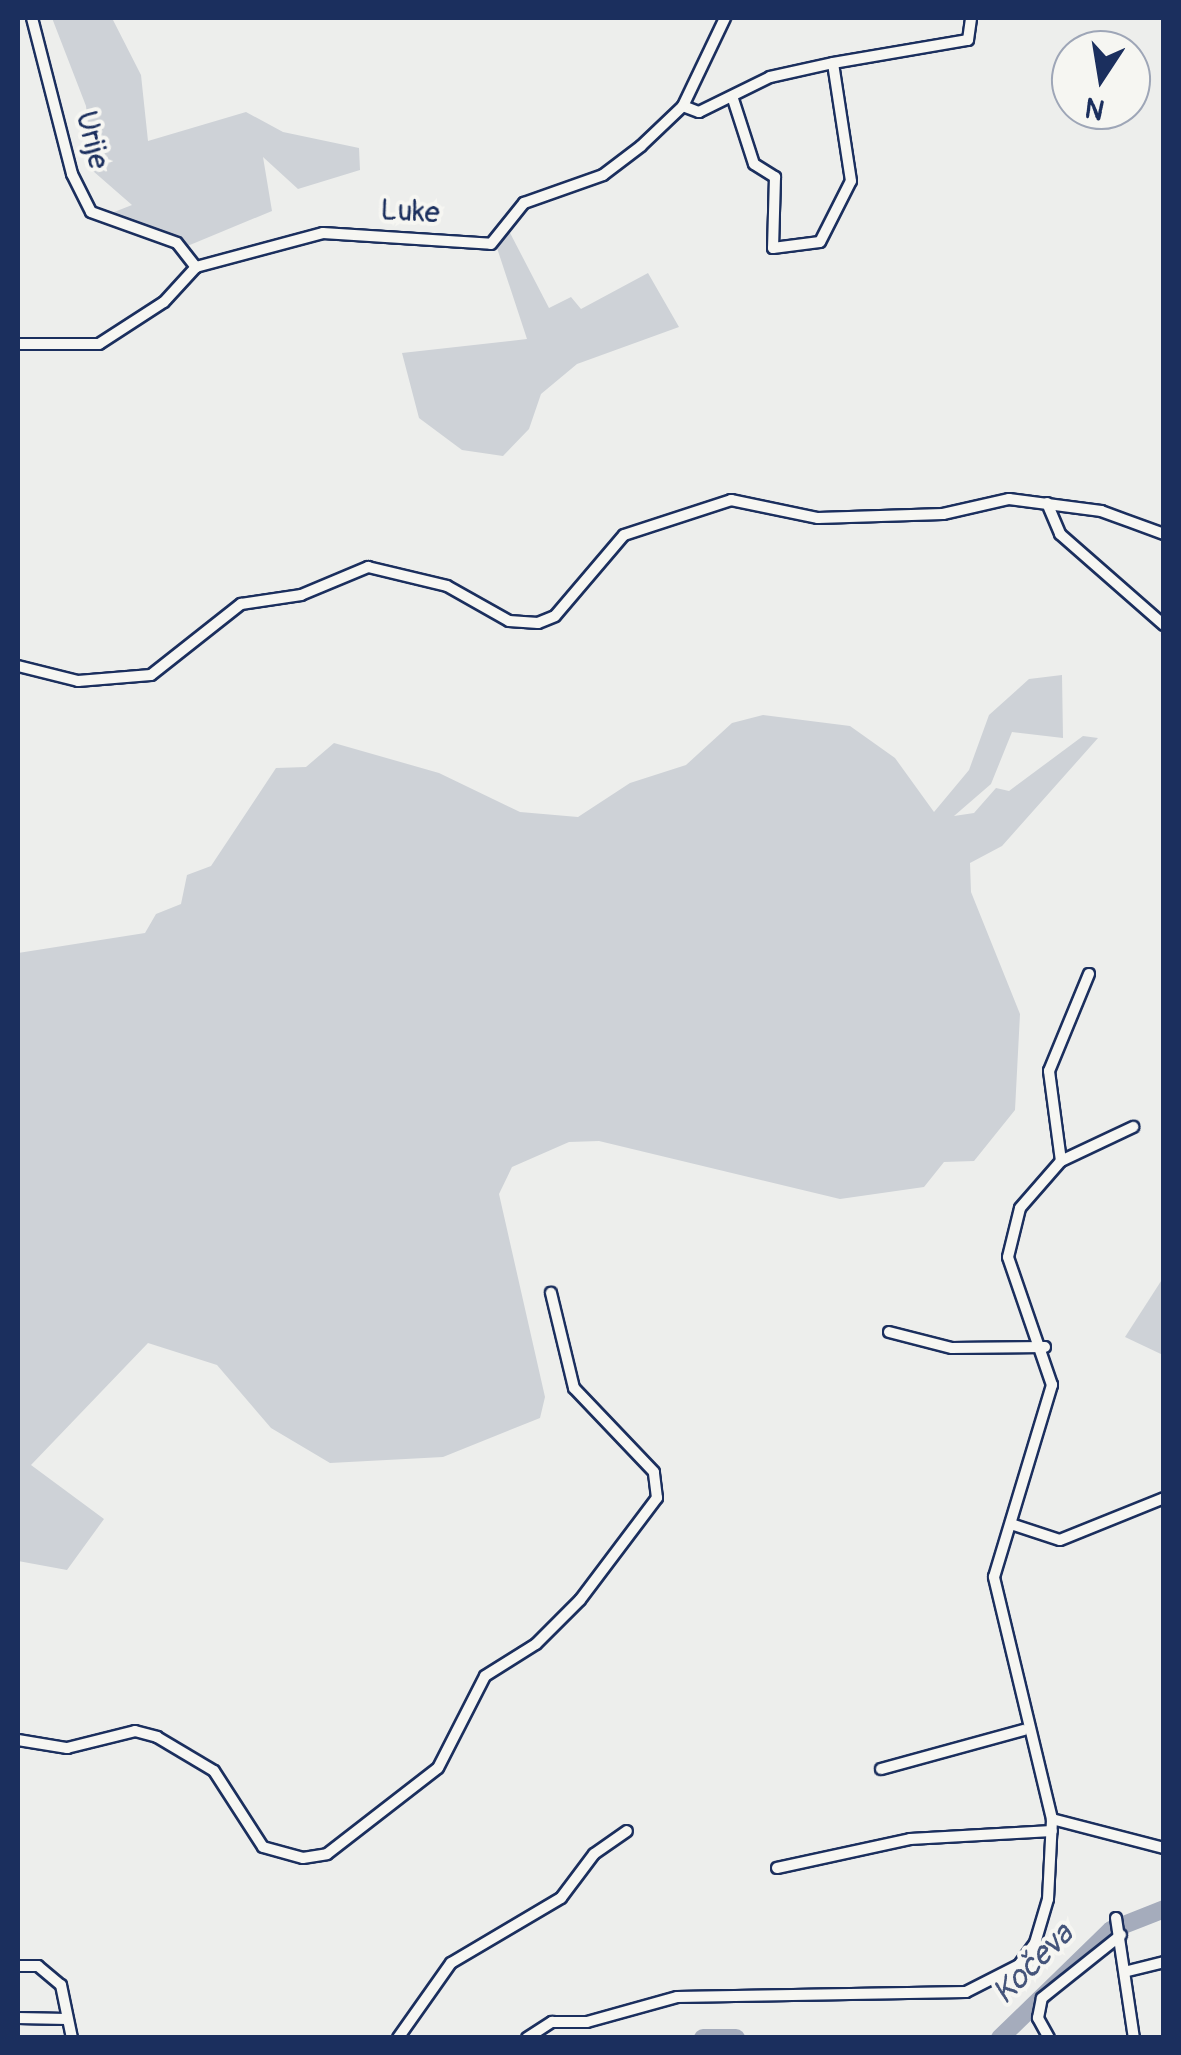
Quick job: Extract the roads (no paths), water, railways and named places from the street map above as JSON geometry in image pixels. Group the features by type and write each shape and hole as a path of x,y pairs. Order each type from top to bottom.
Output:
{"street":[{"name":"Urije","path":"32,18 72,174 91,212 177,244 196,267"},
{"name":"Luke","path":"196,267 323,233 491,244 524,203 604,175 683,106 725,18"},
{"path":"683,106 698,112 733,99 770,77 968,40 972,18"},
{"path":"733,99 754,164 775,177 772,248 820,242 851,181 834,64"},
{"path":"18,344 99,344 164,302 196,267"},
{"path":"18,666 78,681 151,675 241,604 301,596 368,567 447,586 510,622 538,623 555,616 624,535 731,500 818,518 1047,503 1164,534"},
{"path":"1047,503 1060,534 1164,625"},
{"path":"1061,1161 1049,1070 1089,974"},
{"path":"527,2038 552,2022 587,2022 677,1997 946,1994 994,1982 1035,1943 1052,1825 1024,1730 994,1577 1048,1412 1045,1347 1008,1257 1020,1208 1061,1161 1134,1128"},
{"path":"18,1740 68,1748 135,1731 157,1737 214,1771 264,1847 302,1858 361,1831 450,1758 485,1676 536,1644 651,1512 654,1472 574,1388 551,1293"},
{"path":"889,1332 952,1348 1045,1347"},
{"path":"1014,1525 1060,1540 1164,1498"},
{"path":"880,1769 1024,1730"},
{"path":"777,1868 926,1836 1052,1825 1164,1848"},
{"path":"398,2038 451,1963 561,1898 594,1854 627,1831"},
{"path":"1049,2038 1038,2018 1042,1998 1118,1926 1128,1971 1134,2038"},
{"path":"1128,1971 1164,1962"},
{"path":"18,1966 50,1972 72,2038"},
{"path":"18,2018 67,2019"}],"waterway":[{"name":"Kočeva","path":"1000,2038 1111,1930 1164,1909"},
{"name":"Kočeva","path":"703,2038 736,2038"}]}
